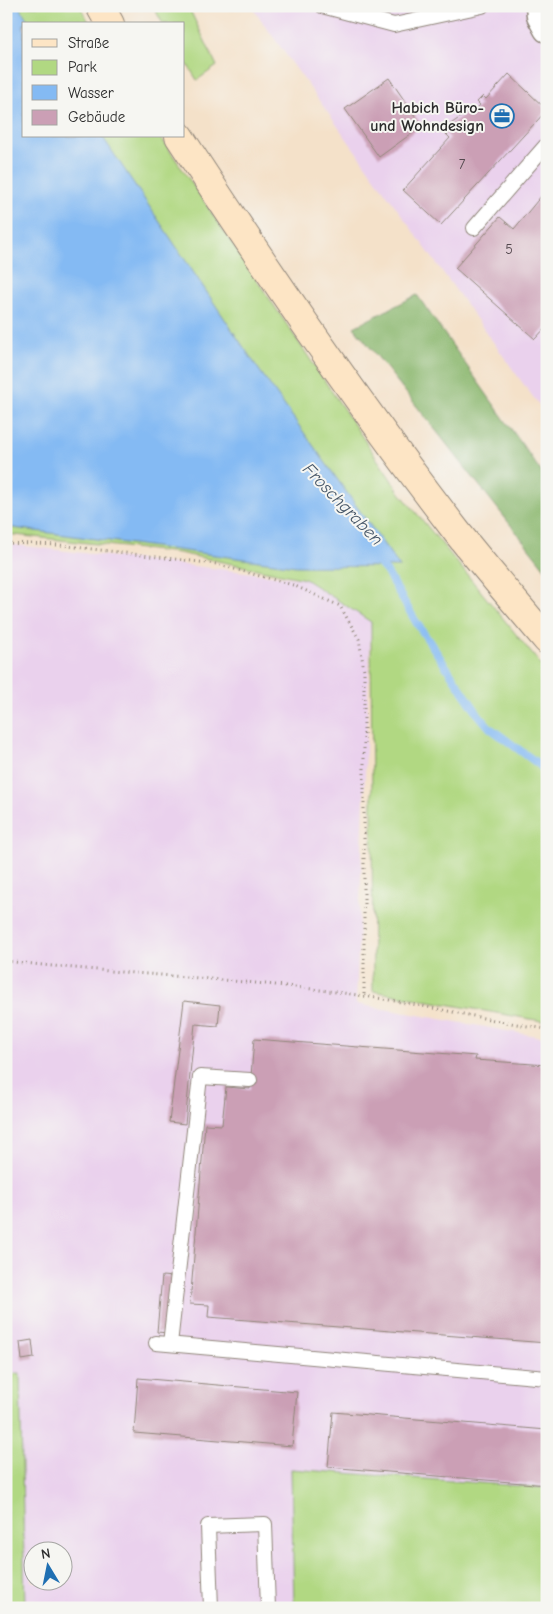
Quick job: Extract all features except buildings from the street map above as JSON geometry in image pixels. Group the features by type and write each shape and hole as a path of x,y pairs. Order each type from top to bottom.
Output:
{"main road":[{"path":"100,6 109,22"},
{"path":"179,138 251,246 371,417 458,533 547,640"}],"street":[{"path":"539,6 540,16 547,29"}],"lane":[{"path":"322,6 394,25 482,6"},
{"path":"474,228 547,144"},
{"path":"170,1344 200,1077 250,1080"},
{"path":"156,1343 547,1378"},
{"path":"211,1608 208,1526 265,1524 268,1608"}],"path":[{"path":"6,543 59,545 216,564 293,584 340,606 359,639 364,670 364,996"},
{"path":"6,960 83,970 222,980 364,996 547,1029"}],"shaded area":[{"path":"251,6 547,6 547,415 527,389"},
{"path":"6,544 305,579 371,622 356,1004 547,1038 547,1608 6,1608"}],"green space":[{"path":"6,6 80,6 89,22 22,22 22,138 161,138 400,493 547,672 547,1022 373,991 371,622 305,579 179,553 6,534"},
{"path":"153,6 188,6 217,66 197,80 185,61 185,22 162,22"},
{"path":"417,295 547,480 547,571 354,327"},
{"path":"20,1373 24,1542 22,1542 22,1592 25,1592 25,1608 6,1608 6,1374"},
{"path":"291,1469 547,1488 547,1608 294,1608"}],"water":[{"path":"6,6 19,6 29,22 22,22 22,138 103,138 257,367 400,567 296,566 6,527"}],"waterway":[{"name":"Froschgraben","path":"375,559 386,571 416,622 478,714 490,728 541,766 547,774"}],"place":[{"name":"Habich Büro- und Wohndesign","path":"502,116"}]}
